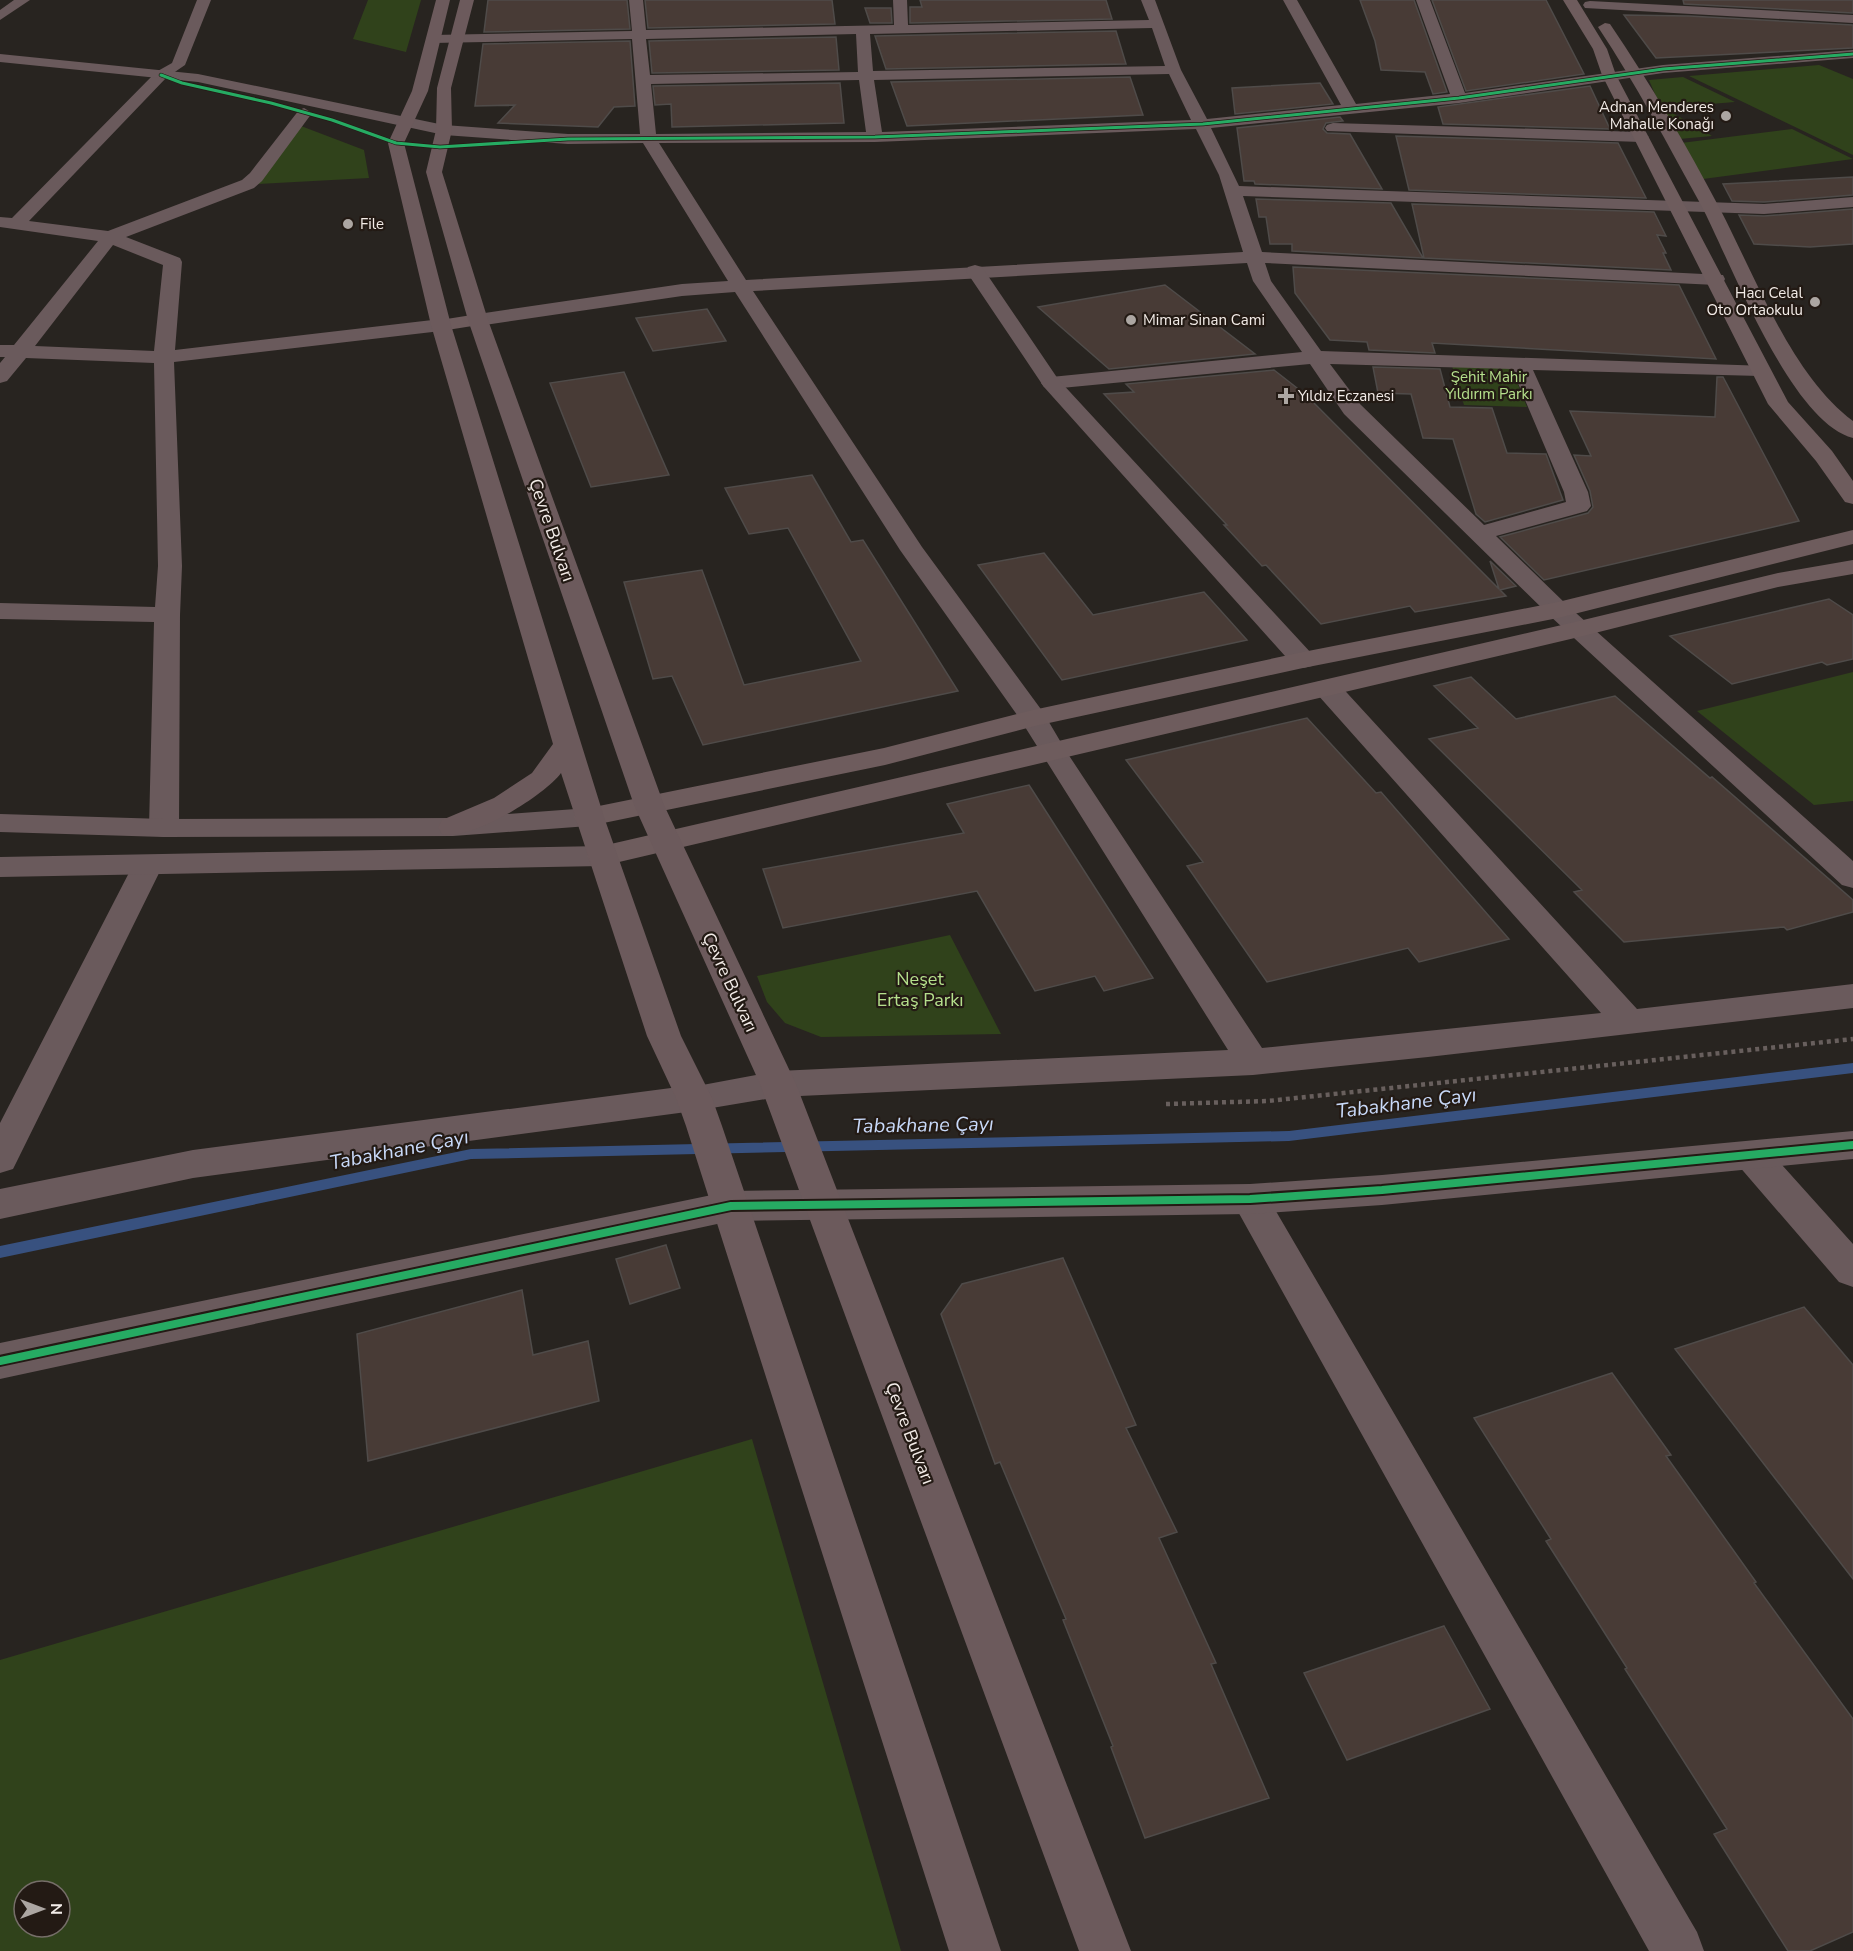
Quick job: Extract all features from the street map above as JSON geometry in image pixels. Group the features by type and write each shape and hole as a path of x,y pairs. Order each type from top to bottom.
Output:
{"main road":[{"path":"443,0 420,91 401,133 441,325 589,817 664,1036 699,1112 975,1951"},
{"name":"Çevre Bulvarı","path":"467,0 444,88 442,138 434,171 478,320 649,805 663,840 778,1084 1106,1951"},
{"path":"1570,0 1600,49 1609,75 1679,206 1779,404 1824,456 1853,497"},
{"path":"1589,2 1636,74 1711,208 1746,281 1794,369 1826,411 1853,431"},
{"path":"441,325 478,320"},
{"path":"589,817 885,756 1033,718 1303,660 1558,610 1853,537"},
{"path":"602,856 663,840 1327,688 1778,580 1853,567"},
{"path":"1303,660 1327,688"},
{"path":"453,827 504,804 542,779 567,745"}],"street":[{"path":"0,16 23,0"},
{"path":"8,223 160,75 178,65 204,0"},
{"path":"636,0 648,138 912,550 1033,718 1253,1062"},
{"path":"900,0 901,29"},
{"path":"1148,0 1174,70 1203,124 1232,191 1262,280 1352,409 1578,629 1853,878"},
{"path":"1290,0 1351,109"},
{"path":"1423,0 1459,98"},
{"path":"1589,2 1853,19"},
{"path":"433,39 1158,24"},
{"path":"863,29 866,78 875,137"},
{"path":"160,75 182,83 304,113 401,133 442,138 875,137 1203,124 1459,98 1609,75 1853,54"},
{"path":"0,58 198,78 401,133"},
{"path":"644,80 866,78 1174,70"},
{"path":"0,377 110,237 248,184 256,177 304,113"},
{"path":"1203,124 1641,137"},
{"path":"1232,191 1764,209 1853,202"},
{"path":"0,1159 148,865 164,828 167,615 170,566 164,357 173,262 110,237 8,223"},
{"path":"478,320 682,290 1254,257 1716,279"},
{"path":"975,272 1051,383 1303,660"},
{"path":"0,351 164,357 441,325"},
{"path":"1051,383 1316,357 1760,369"},
{"path":"1481,533 1579,506 1576,492 1520,363"},
{"path":"0,611 167,615"},
{"path":"1327,688 1629,1022"},
{"path":"0,823 164,828 453,827 589,817"},
{"path":"0,867 602,856"},
{"path":"0,1204 193,1164 699,1112 778,1084 1253,1062 1428,1045 1853,996"},
{"path":"0,1361 725,1189 816,1187 1250,1200 1382,1190 1853,1145"},
{"path":"1751,1155 1853,1271"},
{"path":"1250,1200 1678,1951"}],"green space":[{"path":"368,0 421,0 406,52 353,39"},
{"path":"1819,65 1853,79 1853,155 1689,76"},
{"path":"1683,77 1735,102 1661,108 1649,80"},
{"path":"1665,112 1671,112 1712,136 1679,139"},
{"path":"301,126 364,150 369,178 258,184"},
{"path":"1792,129 1853,159 1703,179 1681,143"},
{"name":"Şehit Mahir Yıldırım Parkı","path":"1452,366 1511,367 1527,407 1464,405"},
{"path":"1853,672 1853,801 1814,805 1697,711"},
{"name":"Neşet Ertaş Parkı","path":"950,935 1001,1034 821,1037 785,1023 767,1002 757,976"},
{"path":"752,1439 901,1951 0,1951 0,1660"}],"building":[{"path":"488,0 627,0 630,29 484,32"},
{"path":"645,0 832,0 835,24 648,28"},
{"path":"920,0 1106,0 1112,19 910,23 910,7 922,7"},
{"path":"1360,0 1414,0 1447,92 1433,94 1425,72 1381,70 1375,41"},
{"path":"1432,0 1546,0 1584,74 1466,91"},
{"path":"1683,0 1853,0 1853,13 1684,4"},
{"path":"865,8 891,8 892,23 870,23"},
{"path":"1624,15 1689,16 1853,25 1853,48 1656,58"},
{"path":"1116,31 1126,64 886,69 875,36"},
{"path":"836,37 839,70 652,73 649,41"},
{"path":"630,41 635,106 614,107 598,127 498,123 515,105 475,106 483,44"},
{"path":"1130,77 1143,115 907,126 891,82"},
{"path":"840,83 844,123 672,127 671,104 655,105 653,86"},
{"path":"1320,83 1333,104 1235,114 1232,88"},
{"path":"1590,86 1610,129 1443,124 1438,107"},
{"path":"1340,117 1343,121 1326,123 1323,129 1327,133 1350,134 1382,189 1255,184 1254,181 1244,181 1237,128"},
{"path":"1396,136 1618,143 1646,198 1409,190"},
{"path":"1853,177 1853,195 1764,202 1732,201 1723,184"},
{"path":"1256,199 1391,203 1423,258 1292,251 1292,244 1270,244 1266,217 1259,217"},
{"path":"1412,204 1654,212 1666,236 1657,235 1671,270 1424,258"},
{"path":"1853,209 1853,244 1810,247 1754,244 1739,215 1764,216"},
{"path":"1293,267 1679,285 1716,359 1432,343 1435,353 1369,350 1367,342 1330,340 1295,293"},
{"name":"Mimar Sinan Cami","path":"1165,285 1255,354 1109,369 1038,307"},
{"path":"707,309 726,341 653,351 636,318"},
{"path":"1373,367 1440,369 1450,407 1492,408 1507,453 1546,454 1563,500 1485,522 1476,514 1453,439 1423,438 1411,394 1378,393"},
{"path":"1274,370 1306,395 1499,589 1490,561 1516,586 1500,590 1506,596 1415,612 1410,606 1321,624 1266,565 1262,566 1224,525 1227,525 1104,394 1134,392 1126,384"},
{"path":"624,372 669,475 591,487 550,383"},
{"path":"1717,377 1723,377 1799,521 1544,580 1500,537 1588,513 1593,507 1590,491 1574,455 1591,456 1570,411 1715,417"},
{"path":"812,475 851,542 863,540 958,691 703,745 672,676 653,679 624,582 702,570 744,685 861,661 788,528 749,534 725,488"},
{"path":"1044,553 1093,615 1204,592 1247,640 1062,680 978,565"},
{"path":"1829,599 1853,615 1853,659 1827,665 1822,662 1732,684 1670,636"},
{"path":"1471,677 1516,719 1615,696 1853,900 1853,912 1787,930 1784,927 1624,942 1574,892 1582,890 1429,739 1478,728 1434,686"},
{"path":"1307,718 1376,793 1381,792 1509,939 1419,962 1408,948 1267,982 1187,866 1203,862 1126,760"},
{"path":"1029,785 1153,978 1104,991 1095,976 1035,991 977,891 783,928 763,869 964,833 947,804"},
{"path":"666,1245 680,1288 630,1304 616,1259"},
{"path":"1063,1258 1136,1425 1126,1428 1177,1532 1159,1538 1216,1663 1211,1664 1269,1798 1145,1838 1111,1747 1113,1746 1063,1620 1066,1619 1000,1462 995,1464 941,1314 962,1284"},
{"path":"522,1290 533,1355 588,1341 599,1401 368,1461 357,1334"},
{"path":"1804,1307 1853,1365 1853,1579 1675,1349"},
{"path":"1612,1373 1671,1455 1666,1456 1756,1582 1754,1583 1853,1719 1853,1932 1810,1951 1788,1951 1714,1834 1727,1829 1546,1541 1551,1539 1474,1418"},
{"path":"1444,1626 1490,1709 1347,1760 1304,1673"}],"waterway":[{"name":"Tabakhane Çayı","path":"0,1252 471,1154 1289,1136 1853,1068"}],"cycle path":[{"path":"161,75 182,83 271,103 332,120 396,143 440,147 568,139 875,137 1203,124 1459,98 1663,69 1853,54"},
{"path":"0,1361 731,1206 1250,1199 1382,1190 1853,1145"}],"place":[{"name":"Adnan Menderes Mahalle Konağı","path":"1726,116"},
{"name":"File","path":"348,224"},
{"name":"Hacı Celal Oto Ortaokulu","path":"1815,302"},
{"name":"Mimar Sinan Cami","path":"1131,320"},
{"name":"Yıldız Eczanesi","path":"1286,396"}]}
